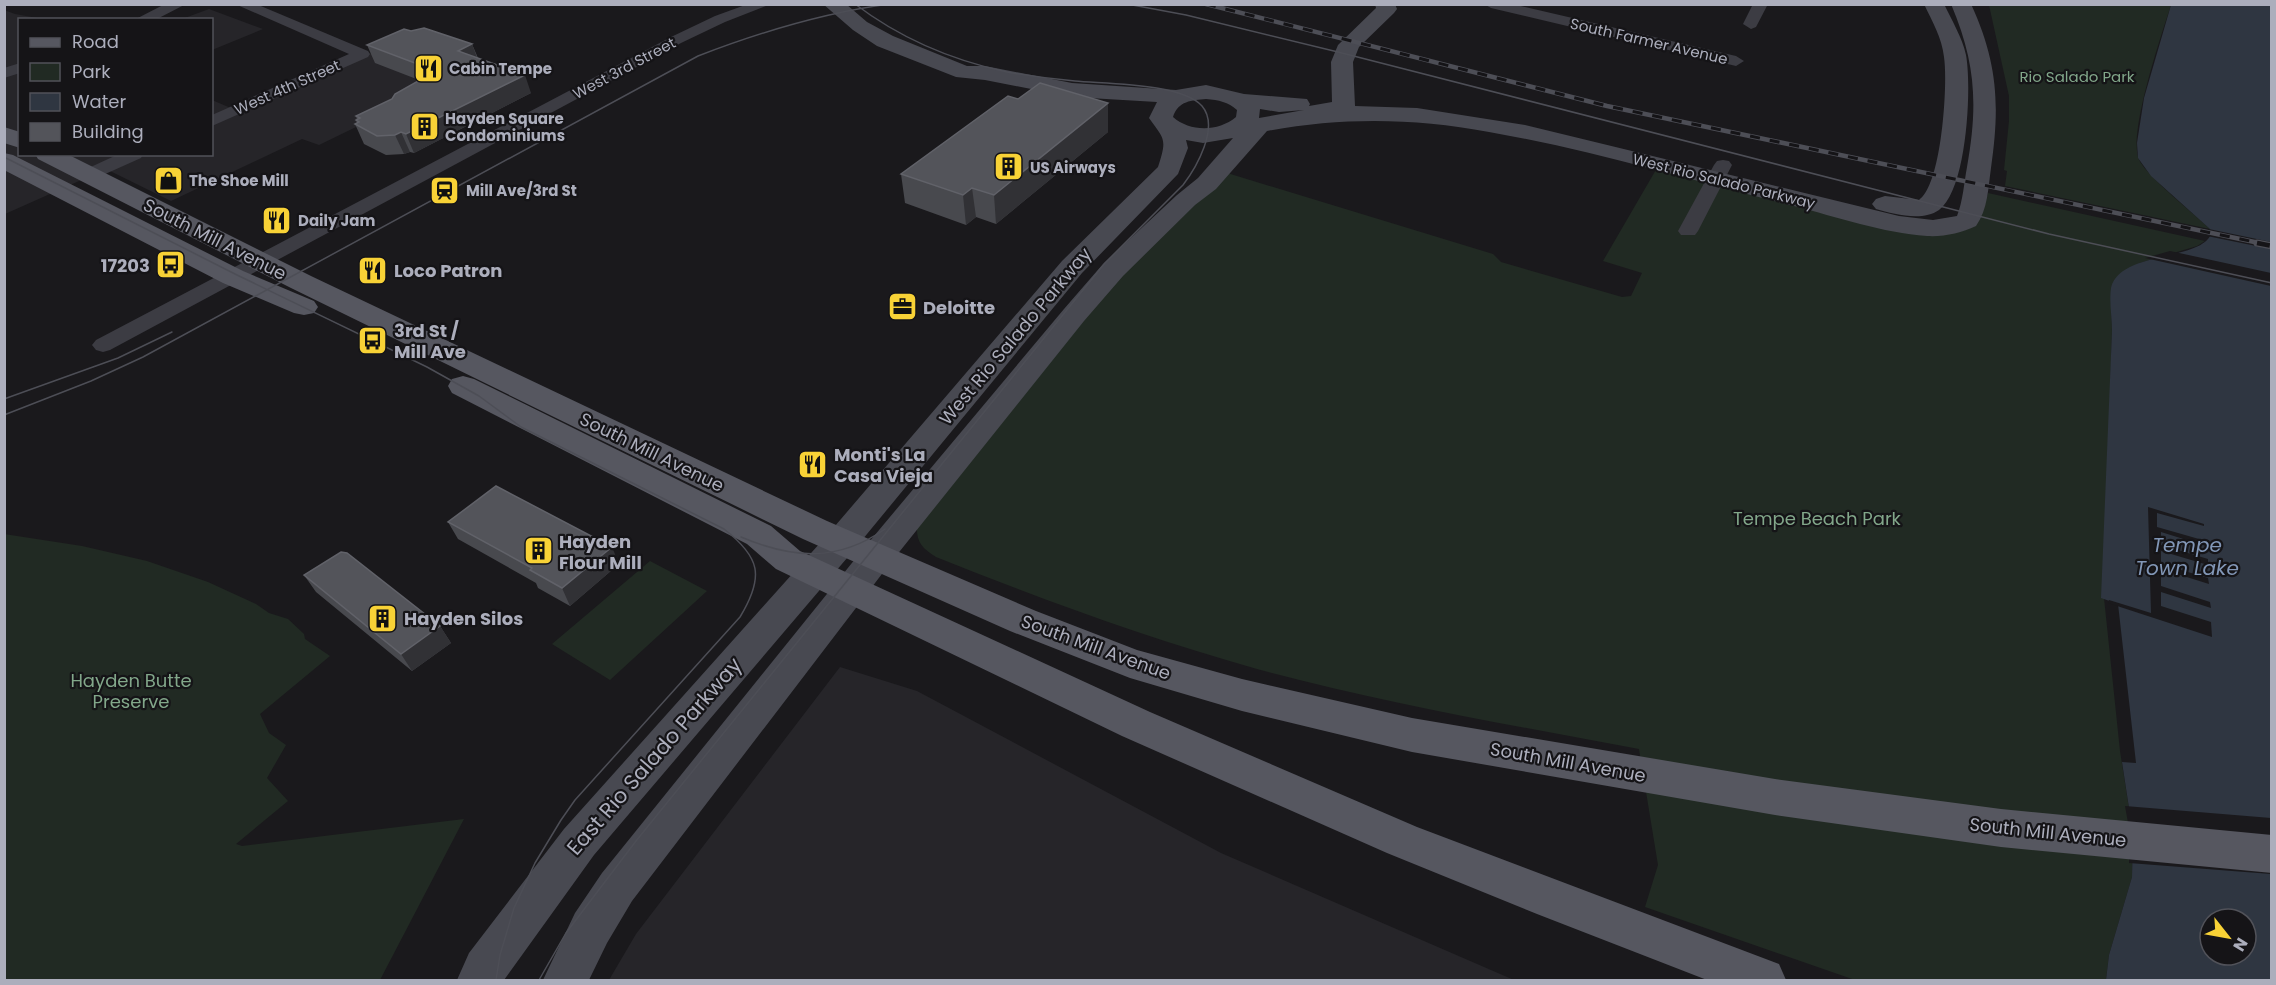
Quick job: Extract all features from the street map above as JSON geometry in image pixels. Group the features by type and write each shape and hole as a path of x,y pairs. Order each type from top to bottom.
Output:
{"main road":[{"path":"834,4 860,26 885,41 964,72 974,80 1061,102 1166,123 1207,135 1233,130 1243,125 1249,115 1240,100"},
{"path":"1335,101 1327,60 1338,42 1374,5 1379,4"},
{"path":"1335,101 1342,62 1347,49 1387,9 1385,4"},
{"name":"West Rio Salado Parkway","path":"1186,200 1233,130 1299,117 1347,113 1497,126 1884,204 1916,207 1930,205 1940,195 1959,91 1955,54 1934,4"},
{"name":"West Rio Salado Parkway","path":"964,72 985,73 1072,90 1177,96 1206,92 1228,95 1240,100 1279,105 1335,101 1407,101 1491,112 1919,227 1949,227 1966,221 1974,205 1987,115 1987,91 1981,54 1961,4"},
{"path":"1166,123 1164,107 1177,96"},
{"path":"1299,117 1305,113 1338,109 1344,105 1335,101"},
{"name":"West Rio Salado Parkway","path":"841,542 1098,238 1165,174 1174,159 1176,148 1166,123"},
{"name":"West Rio Salado Parkway","path":"876,557 1105,278 1186,200 1208,183 1247,136 1260,125"},
{"path":"4,134 18,140"},
{"name":"South Mill Avenue","path":"51,156 88,175 349,328 759,535 788,560 1136,724 1392,835 1552,900 1764,981"},
{"name":"South Mill Avenue","path":"15,166 841,542 1023,621 1130,663 1330,717 1412,735 1637,774 1796,800 2001,828 2271,854"},
{"path":"15,166 46,170 69,179 88,175"},
{"path":"1024,379 1019,356 1060,304 1060,298 1052,292"},
{"name":"East Rio Salado Parkway","path":"480,981 485,969 579,842 841,542"},
{"path":"566,981 591,928 617,887 876,557"}],"street":[{"path":"146,18 178,4"},
{"name":"West 4th Street","path":"213,121 362,54 242,4"},
{"name":"West 3rd Street","path":"103,345 675,40 720,19 764,4"},
{"name":"South Farmer Avenue","path":"1491,4 1736,61"},
{"path":"1751,24 1761,4"},
{"path":"88,175 131,156"},
{"path":"1688,231 1720,172"}],"shaded area":[{"path":"209,9 263,29 213,50 213,18 185,18"},
{"path":"4,10 37,18 18,18 18,156 213,156 213,100 240,112 394,43 490,62 319,145 302,139 171,201 106,169 5,214"},
{"path":"840,667 917,691 1221,853 1514,980 609,980 636,934"}],"green space":[{"name":"Rio Salado Park","path":"1989,5 2171,5 2142,104 2138,125 2138,157 2159,183 2210,229 2005,186 2009,96"},
{"name":"Tempe Beach Park","path":"1657,168 1941,234 1961,231 1974,225 1982,213 1988,193 2205,241 2197,246 2140,263 2111,289 2112,331 2104,598 2120,751 2133,834 2132,877 2109,955 2106,980 1855,980 1645,907 1658,865 1639,749 1399,703 1257,669 1135,631 1015,588 936,557 919,540 917,525 1110,285 1224,172 1493,254 1501,262 1622,297 1631,296 1642,273 1603,261"},
{"name":"Hayden Butte Preserve","path":"4,534 82,546 147,561 208,582 256,604 269,613 288,619 304,634 305,639 330,656 260,714 269,733 286,745 267,778 288,801 236,844 242,846 464,819 380,980 5,980"},
{"path":"650,561 707,591 610,680 552,644"}],"water":[{"name":"Tempe Town Lake","path":"2171,5 2271,5 2271,980 2106,980 2109,955 2132,877 2133,834 2122,762 2136,763 2118,604 2101,598 2112,331 2111,288 2117,276 2129,268 2192,249 2204,243 2211,234 2210,229 2151,176 2138,158 2137,143 2144,98"}],"pier":[{"path":"2204,228 2271,242 2271,249 2207,236"},
{"path":"2170,251 2271,273 2271,286 2145,258"},
{"path":"2148,507 2204,524 2204,526 2157,513 2157,527 2206,541 2206,546 2161,532 2161,545 2208,559 2208,565 2161,551 2161,564 2208,578 2209,584 2161,569 2161,586 2210,602 2211,608 2161,592 2161,606 2211,622 2212,637 2108,603 2109,600 2151,613"},
{"path":"2125,806 2271,818 2271,874 2129,863 2130,834"}],"building":[{"path":"424,28 472,44 458,51 525,75 406,134 401,132 395,135 377,136 355,124 360,118 356,116 392,99 395,94 436,71 367,45 404,29 411,31"},
{"path":"1040,83 1108,103 994,195 972,188 963,195 901,174 1008,96 1018,99"},
{"name":"Hayden Flour Mill","path":"496,486 612,547 562,588 530,570 532,568 448,522"},
{"name":"Hayden Silos","path":"341,552 347,553 440,626 401,654 304,575"}],"tram line":[{"path":"855,4 861,9"},
{"path":"861,9 889,4"},
{"path":"1127,4 1186,15 1338,52 2049,234 2272,283"},
{"path":"267,290 698,56 792,24 861,9"},
{"path":"539,980 566,933 636,841 1105,263 1183,185 1204,147 1207,136 1207,115 1202,106 1192,98 1142,86 1049,78 986,67 927,47 890,28 861,9"},
{"path":"4,157 267,290"},
{"path":"4,415 91,381 143,357 267,290"},
{"path":"267,290 427,367 479,396 521,427 724,529 745,549 755,568 753,590 740,617 575,800 561,820 535,863 514,908 500,955 496,980"},
{"path":"4,399 118,358 172,332"},
{"path":"741,537 779,550 815,554 850,547 885,529"}],"railway":[{"path":"1206,4 1607,106 2264,244"},
{"path":"2257,243 2272,246"}],"place":[{"name":"Cabin Tempe","path":"428,68"},
{"name":"Hayden Square Condominiums","path":"424,127"},
{"name":"US Airways","path":"1009,167"},
{"name":"The Shoe Mill","path":"168,180"},
{"name":"Mill Ave/3rd St","path":"445,190"},
{"name":"Daily Jam","path":"277,220"},
{"name":"17203","path":"171,265"},
{"name":"Loco Patron","path":"373,270"},
{"name":"Deloitte","path":"902,307"},
{"name":"3rd St / Mill Ave","path":"373,340"},
{"name":"Monti's La Casa Vieja","path":"813,464"},
{"name":"Hayden Flour Mill","path":"538,551"},
{"name":"Hayden Silos","path":"383,618"}]}
